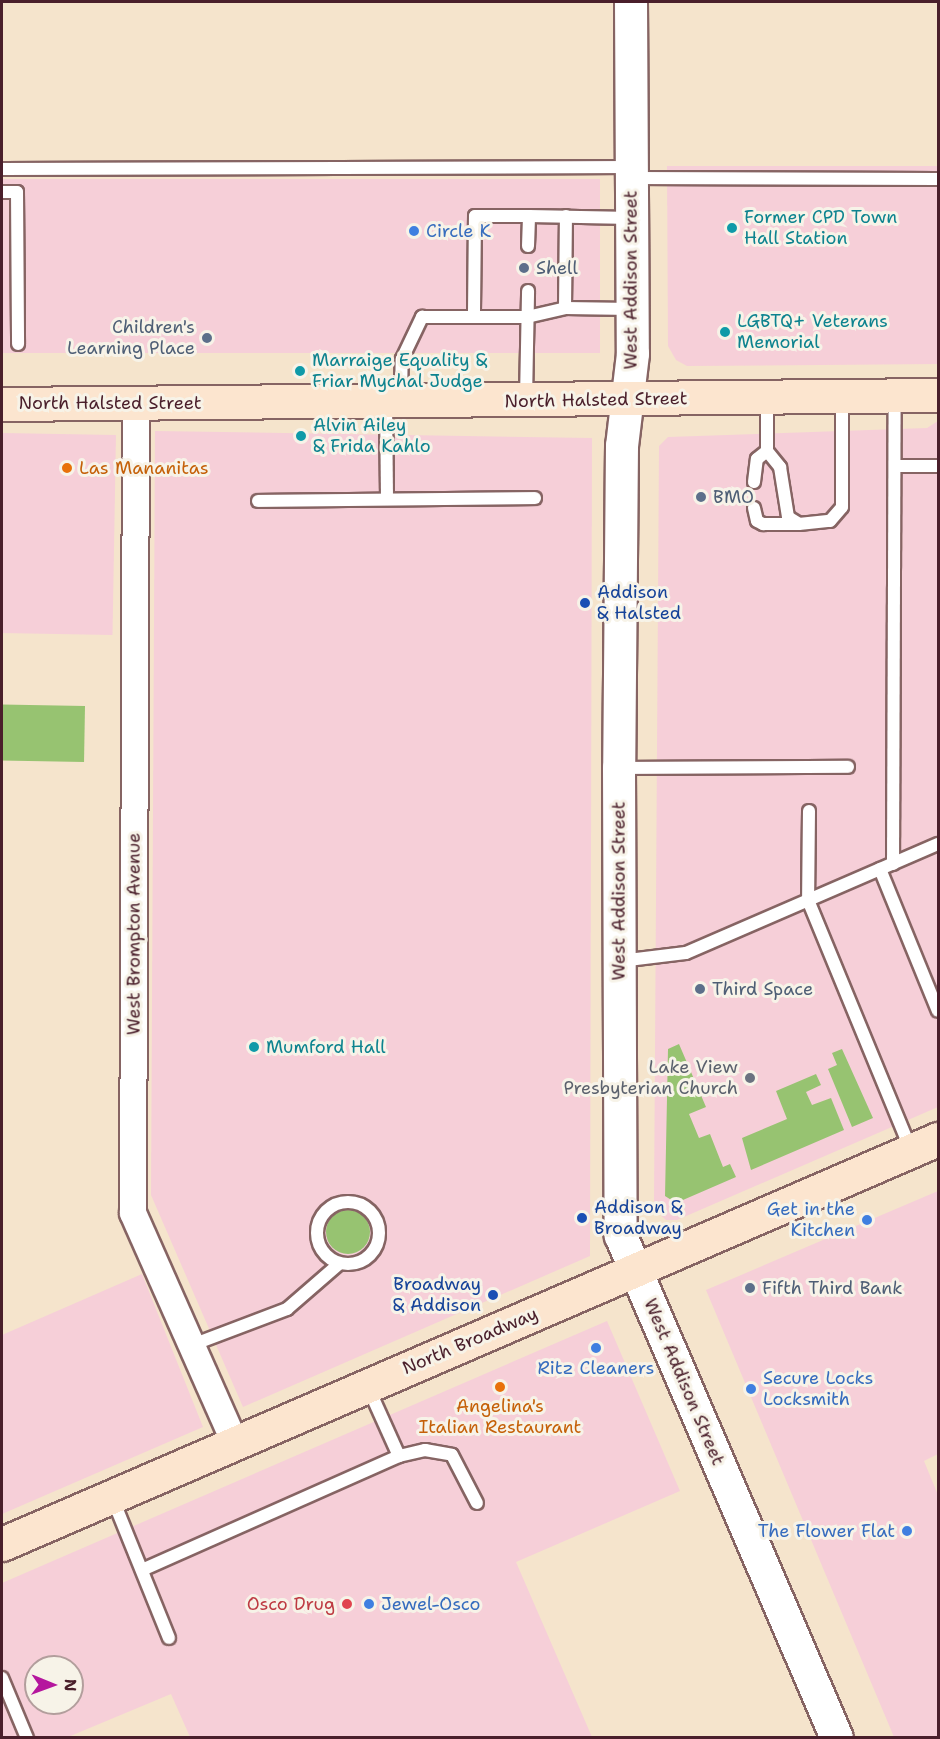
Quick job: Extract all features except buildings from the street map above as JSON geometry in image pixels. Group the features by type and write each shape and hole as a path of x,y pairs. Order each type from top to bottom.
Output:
{"main road":[{"name":"North Halsted Street","path":"2,404 939,395"},
{"name":"North Broadway","path":"2,1544 931,1143"}],"street":[{"name":"West Addison Street","path":"632,2 632,309 629,399 622,446 619,768 621,1236 837,1737"},
{"name":"West Brompton Avenue","path":"136,403 133,1213 235,1443"}],"lane":[{"path":"2,169 632,172 939,179"},
{"path":"2,192 17,192 18,344"},
{"path":"474,317 475,216 632,218"},
{"path":"528,246 529,216"},
{"path":"565,308 566,216"},
{"path":"526,400 528,291"},
{"path":"387,499 394,402 402,359 422,317 527,317 565,308 632,309"},
{"path":"754,508 755,517 763,524 799,524 830,521 842,507 842,396"},
{"path":"892,864 896,396"},
{"path":"767,398 768,451 780,467 788,517 799,524"},
{"path":"754,482 757,459 768,451"},
{"path":"895,466 939,466"},
{"path":"258,501 535,498"},
{"path":"619,768 848,767"},
{"path":"809,811 808,900 931,1143"},
{"path":"620,961 686,953 939,844"},
{"path":"880,869 939,1011"},
{"path":"192,1345 287,1309 339,1264 367,1259 378,1242 377,1222 372,1213 354,1203 333,1205 319,1221 316,1231 322,1251 339,1264"},
{"path":"367,1385 399,1456"},
{"path":"144,1569 399,1456 425,1450 452,1455 477,1503"},
{"path":"111,1496 144,1569 170,1638"},
{"path":"2,1678 27,1737"}],"shaded area":[{"path":"667,166 938,166 938,364 687,366 676,360 668,346"},
{"path":"2,179 600,179 600,353 2,353"},
{"path":"938,421 938,1107 677,1220 666,1220 657,1212 654,1202 659,446 668,437 927,428"},
{"path":"155,431 592,438 590,1256 243,1407 151,1195"},
{"path":"2,433 116,435 112,635 2,633"},
{"path":"938,1191 938,1454 924,1461 938,1495 938,1737 894,1737 706,1290"},
{"path":"142,1274 203,1427 2,1514 2,1335"},
{"path":"607,1321 680,1491 516,1562 592,1737 190,1737 171,1694 68,1737 2,1737 2,1583"}],"green space":[{"path":"2,705 85,706 84,762 2,761"},
{"path":"679,1044 706,1107 689,1114 699,1138 710,1134 723,1167 730,1164 736,1177 676,1203 665,1196 668,1049"},
{"path":"842,1049 873,1118 852,1127 828,1069 837,1065 832,1053"},
{"path":"816,1074 821,1085 806,1092 812,1105 831,1098 844,1130 751,1170 742,1138 787,1119 776,1091"},
{"path":"348,1210 357,1211 364,1216 369,1223 369,1241 364,1248 357,1253 348,1254 339,1253 332,1248 327,1241 326,1232 327,1223 332,1216 339,1211"}],"place":[{"name":"Former CPD Town Hall Station","path":"732,228"},
{"name":"Circle K","path":"414,231"},
{"name":"Shell","path":"524,268"},
{"name":"LGBTQ+ Veterans Memorial","path":"725,332"},
{"name":"Children's Learning Place","path":"207,338"},
{"name":"Marraige Equality & Friar Mychal Judge","path":"300,371"},
{"name":"Alvin Ailey & Frida Kahlo","path":"301,436"},
{"name":"Las Mananitas","path":"67,468"},
{"name":"BMO","path":"701,497"},
{"name":"Addison & Halsted","path":"585,603"},
{"name":"Third Space","path":"700,989"},
{"name":"Mumford Hall","path":"254,1047"},
{"name":"Lake View Presbyterian Church","path":"750,1078"},
{"name":"Addison & Broadway","path":"582,1218"},
{"name":"Get in the Kitchen","path":"867,1220"},
{"name":"Fifth Third Bank","path":"750,1288"},
{"name":"Broadway & Addison","path":"493,1295"},
{"name":"Ritz Cleaners","path":"596,1348"},
{"name":"Angelina's Italian Restaurant","path":"500,1387"},
{"name":"Secure Locks Locksmith","path":"751,1389"},
{"name":"The Flower Flat","path":"907,1531"},
{"name":"Osco Drug","path":"347,1604"},
{"name":"Jewel-Osco","path":"369,1604"}]}
